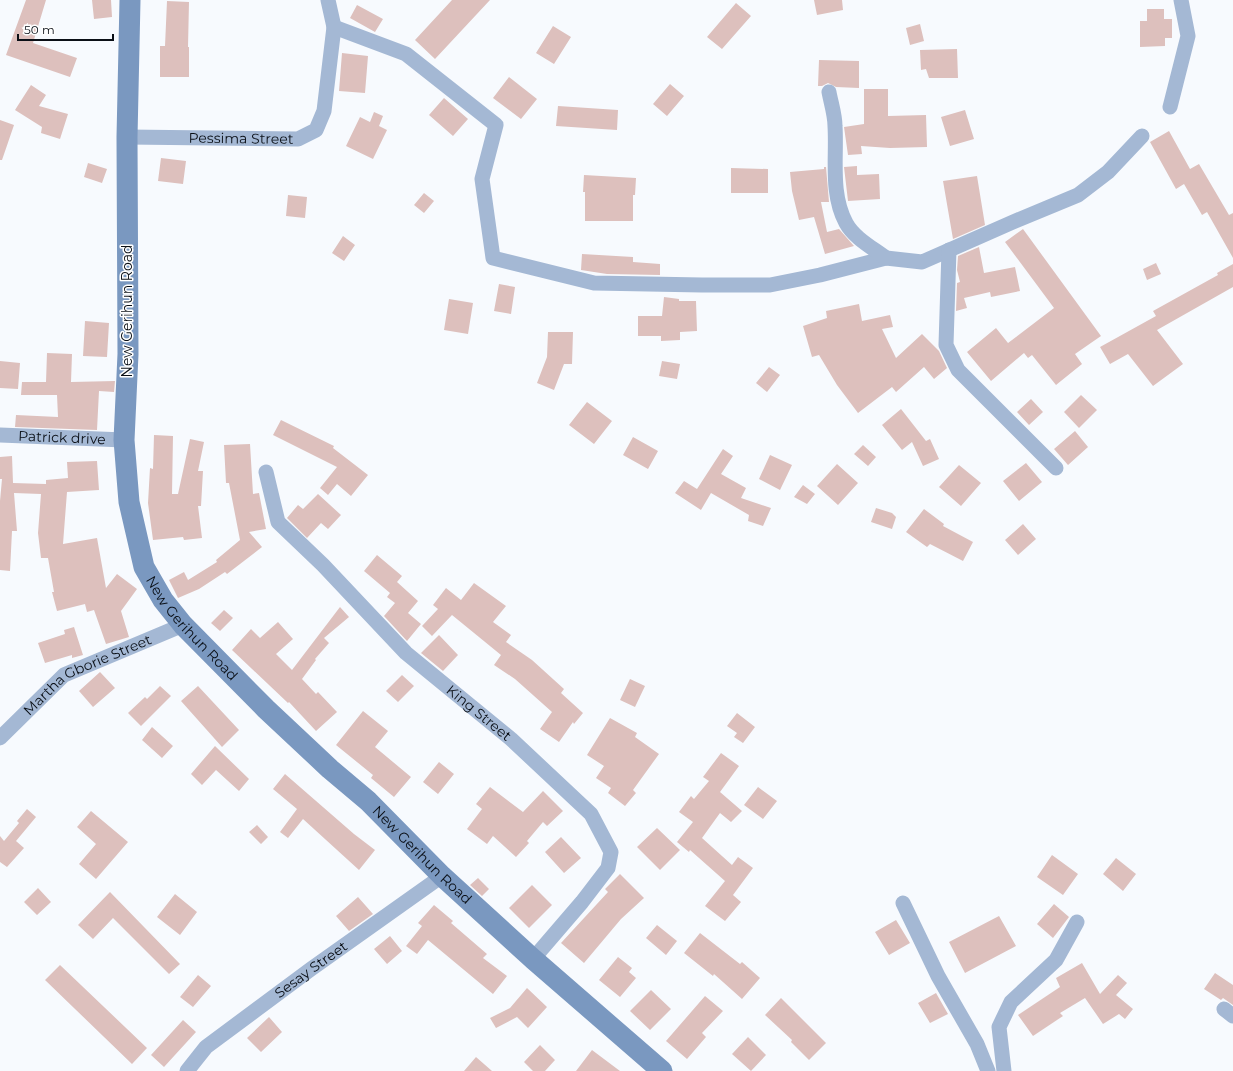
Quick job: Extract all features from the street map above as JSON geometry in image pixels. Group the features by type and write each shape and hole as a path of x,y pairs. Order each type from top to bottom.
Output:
{"street":[{"name":"New Gerihun Road","path":"130,0 127,137 128,354 124,440 129,502 144,568 163,600 183,625 266,709 330,770 368,802 442,876 533,959 662,1071"},
{"name":"Pessima Street","path":"127,137 298,139 316,130 324,111 334,27 328,0"},
{"path":"1170,107 1188,36 1182,0"},
{"path":"334,27 406,54 496,125 482,179 493,258 594,283 770,285 820,275 886,258 922,262 1078,195 1108,172 1142,136"},
{"path":"829,92 835,125 834,167 839,205 847,224 858,236 886,258"},
{"path":"949,250 946,345 958,370 1056,468"},
{"name":"Patrick drive","path":"0,435 124,440"},
{"name":"King Street","path":"266,472 278,522 323,564 406,654 511,739 591,814 611,852 608,868 582,902 533,959"},
{"name":"Martha Gborie Street","path":"0,738 64,675 104,660 183,625"},
{"name":"Sesay Street","path":"187,1071 206,1047 311,969 442,876"},
{"path":"903,903 938,976 977,1044 988,1071"},
{"path":"1004,1071 999,1027 1011,1002 1056,960 1077,922"}],"building":[{"path":"26,0 46,0 33,43 77,58 70,77 6,55"},
{"path":"92,0 111,0 112,17 94,19"},
{"path":"452,0 490,0 435,59 415,40"},
{"path":"814,0 842,0 843,10 817,15"},
{"path":"167,1 189,2 189,77 160,77 160,46 165,46"},
{"path":"736,3 751,16 722,49 707,37"},
{"path":"357,5 383,19 375,32 350,18"},
{"path":"1147,9 1164,9 1164,19 1172,19 1172,38 1165,38 1165,46 1140,47 1140,21 1147,21"},
{"path":"920,24 924,41 910,45 906,28"},
{"path":"553,26 571,37 554,64 536,53"},
{"path":"957,49 958,78 929,78 926,69 921,70 920,50"},
{"path":"342,53 368,56 365,93 339,91"},
{"path":"819,60 859,61 859,88 836,87 828,83 818,86"},
{"path":"509,77 537,99 521,119 493,98"},
{"path":"670,84 684,96 667,116 653,104"},
{"path":"31,85 46,95 39,106 68,114 60,139 41,133 42,127 15,110"},
{"path":"864,89 888,89 888,116 926,115 927,147 890,148 861,146 862,154 848,155 844,127 864,124"},
{"path":"444,98 468,119 453,136 429,115"},
{"path":"558,106 618,110 617,130 556,126"},
{"path":"965,110 974,139 950,146 941,117"},
{"path":"374,112 383,116 379,126 387,130 373,159 346,146 360,117 370,122"},
{"path":"0,120 14,125 2,160 0,160"},
{"path":"1169,131 1190,169 1199,164 1229,215 1233,213 1233,258 1207,212 1202,215 1184,184 1176,189 1150,142"},
{"path":"161,158 186,161 183,184 158,181"},
{"path":"88,163 107,169 102,183 84,177"},
{"path":"857,166 857,175 879,174 880,199 848,201 844,167"},
{"path":"824,167 826,167 829,202 821,202 827,232 839,229 854,246 825,254 814,217 799,220 792,191 790,172 824,169"},
{"path":"731,168 768,169 768,193 731,193"},
{"path":"584,175 636,178 635,195 633,195 633,221 585,221 585,192 583,192"},
{"path":"977,176 985,225 953,239 943,181"},
{"path":"424,193 434,201 424,213 414,205"},
{"path":"288,195 307,197 305,218 286,216"},
{"path":"1023,229 1101,336 1075,354 1082,364 1056,385 1032,355 1028,358 1024,353 991,381 967,352 996,328 1008,343 1054,308 1005,242"},
{"path":"343,236 355,245 344,261 332,253"},
{"path":"979,247 984,273 1015,267 1020,291 991,297 990,292 964,298 967,308 956,311 957,283 960,282 957,270 958,256"},
{"path":"582,254 633,257 633,262 660,264 660,275 607,274 581,270"},
{"path":"1156,263 1161,274 1147,280 1143,269"},
{"path":"1233,264 1233,287 1157,330 1183,364 1153,386 1128,354 1110,364 1100,347 1156,316 1153,311 1218,275 1217,273"},
{"path":"499,284 515,287 511,314 494,311"},
{"path":"664,297 679,299 679,301 696,301 697,331 680,332 680,340 661,341 661,336 638,336 638,316 662,316"},
{"path":"449,299 473,303 468,334 444,330"},
{"path":"859,304 862,321 890,315 893,327 882,329 896,358 922,334 939,351 947,368 934,379 924,367 896,392 892,387 858,413 837,385 819,355 812,357 803,326 827,318 826,311"},
{"path":"85,321 109,323 107,357 83,356"},
{"path":"548,332 573,332 572,364 564,364 554,390 537,383 547,357"},
{"path":"47,353 72,354 71,382 115,381 114,392 99,391 97,430 15,427 16,415 58,417 57,395 21,395 22,382 46,382"},
{"path":"0,361 20,363 18,389 0,388"},
{"path":"662,361 680,364 677,379 659,376"},
{"path":"769,367 780,375 767,392 756,383"},
{"path":"1081,395 1097,410 1079,428 1064,412"},
{"path":"1031,399 1043,412 1029,425 1017,412"},
{"path":"587,402 612,421 594,444 569,425"},
{"path":"901,409 926,441 930,439 939,459 923,466 912,442 902,450 882,425"},
{"path":"281,420 334,446 333,448 368,475 351,496 337,484 328,495 320,488 337,467 273,435"},
{"path":"1075,431 1088,447 1068,465 1054,449"},
{"path":"154,435 173,436 172,494 178,494 190,439 204,442 198,471 203,471 201,506 198,506 202,538 184,540 183,537 153,540 148,503 150,468 153,469"},
{"path":"633,437 658,451 648,469 623,455"},
{"path":"250,444 253,494 259,493 266,529 249,532 262,547 227,574 225,572 199,589 178,598 169,580 184,572 188,580 217,562 216,560 240,540 229,483 226,483 224,445"},
{"path":"863,445 876,457 868,466 854,454"},
{"path":"723,449 733,456 721,474 746,488 741,498 771,508 763,526 748,521 749,515 711,493 701,510 675,493 684,481 697,489"},
{"path":"770,455 792,465 780,490 759,479"},
{"path":"12,456 13,483 46,484 46,480 68,478 67,462 97,461 99,490 67,492 63,544 97,538 106,588 117,574 137,589 121,611 129,637 106,644 94,610 87,612 85,604 57,611 52,592 54,592 48,558 41,558 38,533 41,494 14,493 17,531 12,531 10,571 0,570 0,501 2,479 0,479 0,457"},
{"path":"1026,463 1042,482 1019,501 1003,481"},
{"path":"837,464 858,483 838,505 817,486"},
{"path":"959,465 981,483 961,506 939,487"},
{"path":"803,485 815,494 807,504 794,497"},
{"path":"318,494 341,515 328,529 321,523 307,538 287,518 298,505 303,509"},
{"path":"876,508 892,513 896,517 892,529 871,522"},
{"path":"924,509 944,524 943,526 973,542 963,561 930,544 927,547 906,532"},
{"path":"1023,524 1036,539 1018,555 1005,540"},
{"path":"377,555 402,576 397,582 418,601 408,613 421,624 407,641 384,616 395,603 387,597 390,593 364,571"},
{"path":"474,583 506,606 493,622 511,635 506,642 532,660 564,689 561,693 583,713 574,724 573,722 559,742 540,729 552,712 515,679 494,665 501,655 452,615 432,636 422,626 438,609 433,605 446,588 461,600"},
{"path":"340,607 349,617 324,638 329,643 315,659 316,660 302,679 316,694 318,692 337,712 316,731 289,702 288,703 232,650 251,629 260,638 278,622 293,639 276,654 292,670"},
{"path":"224,610 233,618 220,631 211,623"},
{"path":"74,627 83,655 72,658 72,655 45,663 38,643 65,634 64,630"},
{"path":"439,635 458,655 443,671 421,653"},
{"path":"100,672 115,688 93,707 79,691"},
{"path":"402,675 414,686 398,702 386,691"},
{"path":"630,679 645,686 635,707 620,700"},
{"path":"160,686 171,696 141,726 128,713 145,697 147,699"},
{"path":"198,686 239,730 222,747 181,701"},
{"path":"363,711 388,731 375,747 411,777 394,797 371,778 373,775 336,745"},
{"path":"737,713 755,727 743,743 734,737 737,733 727,726"},
{"path":"610,718 637,733 635,737 659,754 633,790 636,793 625,806 608,793 611,788 596,778 604,766 587,755"},
{"path":"152,727 173,746 162,758 142,740"},
{"path":"215,746 249,779 239,791 216,770 202,785 191,774"},
{"path":"721,753 739,766 720,792 742,811 731,822 720,813 702,838 732,865 738,857 753,868 733,895 741,902 725,921 705,906 725,881 690,850 689,852 677,842 693,822 679,812 691,796 694,799 709,781 703,777"},
{"path":"439,762 454,774 438,794 423,782"},
{"path":"285,774 354,834 375,850 359,870 303,819 288,838 280,832 297,809 273,789"},
{"path":"490,787 523,812 543,791 563,811 547,826 543,822 527,841 529,843 516,857 493,836 487,844 467,829 482,809 476,804"},
{"path":"758,787 777,801 763,819 744,805"},
{"path":"27,809 36,817 16,841 24,848 7,867 0,862 0,836 4,841 19,823 17,821"},
{"path":"91,811 128,842 96,879 79,864 96,844 77,827"},
{"path":"257,825 268,837 261,844 249,832"},
{"path":"657,828 680,850 660,870 637,847"},
{"path":"561,837 581,858 564,873 545,852"},
{"path":"1052,855 1078,874 1063,895 1037,877"},
{"path":"1116,858 1136,874 1123,891 1103,874"},
{"path":"620,874 644,898 621,919 584,963 561,943 608,892 605,889"},
{"path":"478,878 489,889 482,896 470,885"},
{"path":"532,885 552,905 529,928 509,908"},
{"path":"38,888 51,902 37,915 24,902"},
{"path":"110,892 180,964 169,974 113,918 93,939 78,925"},
{"path":"175,894 197,912 180,935 157,917"},
{"path":"358,897 373,914 349,931 336,916"},
{"path":"1054,904 1069,917 1053,938 1037,924"},
{"path":"434,905 453,921 451,923 487,954 483,958 507,976 493,994 428,940 417,954 406,946 422,926 418,923"},
{"path":"999,916 1016,946 965,973 949,942"},
{"path":"896,920 910,943 889,955 875,932"},
{"path":"657,925 677,941 666,955 646,938"},
{"path":"700,933 740,964 742,962 760,978 742,999 714,974 713,976 684,953"},
{"path":"390,936 402,951 387,964 374,949"},
{"path":"618,957 632,968 629,972 636,978 620,997 599,980"},
{"path":"1082,963 1100,994 1118,975 1127,983 1116,995 1133,1009 1125,1019 1119,1014 1103,1024 1085,998 1060,1013 1063,1016 1033,1036 1018,1015 1060,987 1056,978"},
{"path":"60,965 147,1048 132,1064 45,980"},
{"path":"1215,973 1233,985 1233,1005 1223,998 1221,1000 1204,989"},
{"path":"198,975 211,986 193,1007 180,997"},
{"path":"527,988 547,1007 528,1028 517,1017 496,1028 490,1018 510,1008"},
{"path":"651,990 671,1009 650,1030 630,1011"},
{"path":"936,993 948,1014 930,1023 918,1003"},
{"path":"705,996 723,1011 702,1033 706,1037 687,1059 666,1041"},
{"path":"781,998 826,1043 809,1060 791,1042 792,1040 765,1015"},
{"path":"269,1017 282,1032 261,1052 247,1038"},
{"path":"183,1020 196,1032 164,1067 151,1055"},
{"path":"748,1037 766,1055 751,1071 732,1054"},
{"path":"540,1045 555,1060 545,1071 533,1071 524,1062"},
{"path":"592,1050 620,1071 576,1071"},
{"path":"476,1057 492,1071 464,1071"}]}
